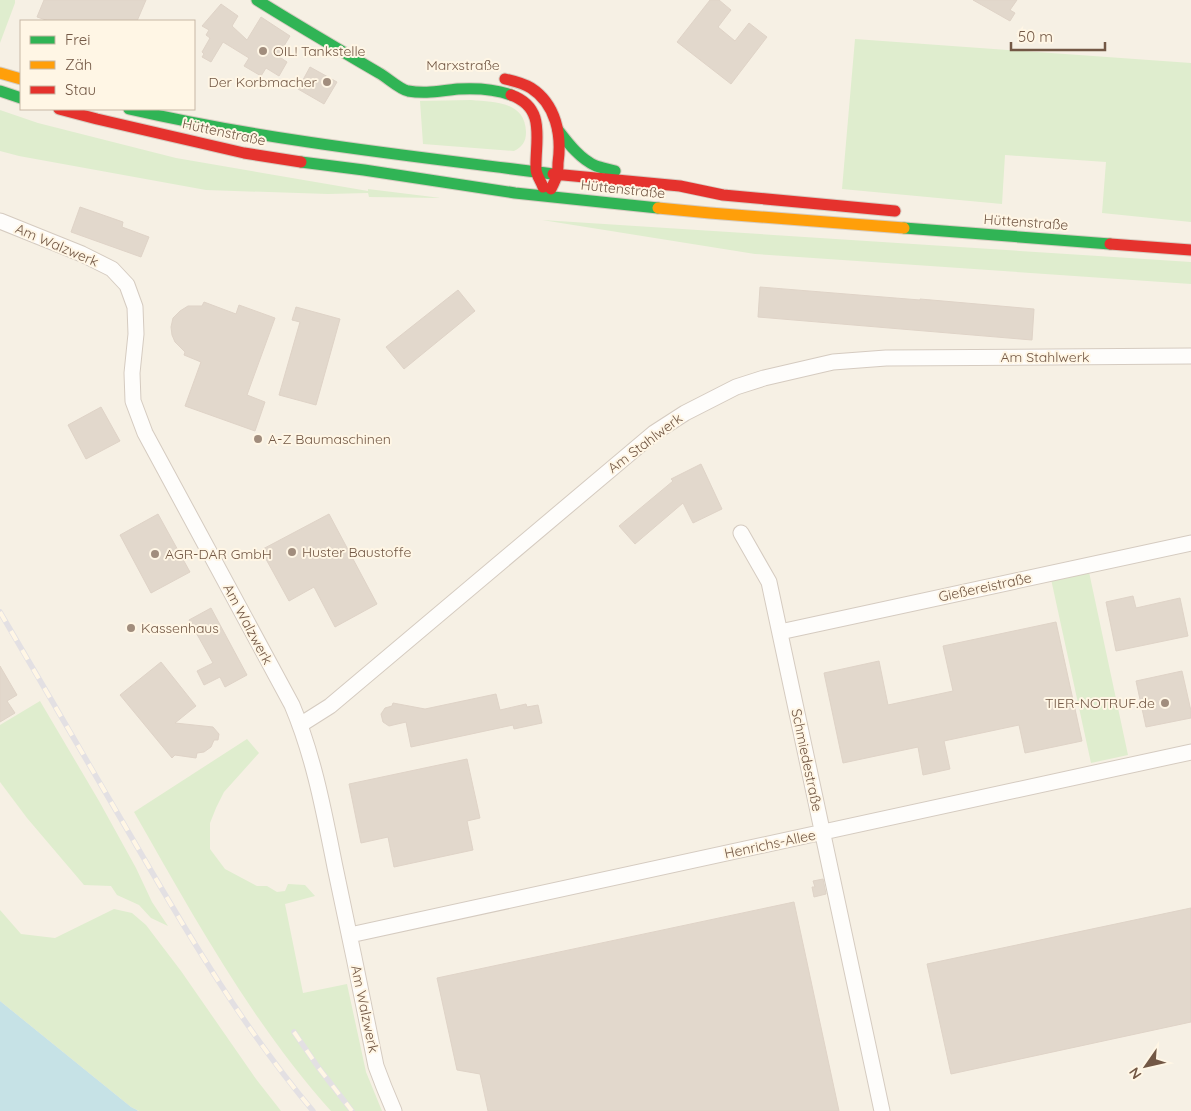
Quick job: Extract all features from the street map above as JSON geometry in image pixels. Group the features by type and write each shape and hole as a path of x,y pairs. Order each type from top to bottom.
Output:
{"main road":[{"name":"Marxstraße","path":"257,0 310,34 407,91 434,92 480,89 501,91 520,98 531,108 536,118 538,142 536,171 548,196"},
{"path":"0,72 20,79"},
{"path":"386,77 406,76"},
{"name":"Marxstraße","path":"438,80 493,78 518,82 529,86 544,100 551,109 559,136 557,174 548,196"},
{"path":"0,91 20,98"},
{"name":"Hüttenstraße","path":"63,110 244,152 455,185 737,215 1191,250"},
{"name":"Hüttenstraße","path":"133,110 261,135 444,160 557,174 680,186 723,195 902,211"},
{"path":"558,130 583,158 597,166 680,186"}],"street":[{"name":"Am Walzwerk","path":"0,221 50,240 112,269 127,286 135,307 136,334 132,373 133,401 145,433 292,705 300,725 312,762 322,804 376,1066 394,1111"},
{"name":"Am Stahlwerk","path":"300,725 336,701 654,433 685,413 736,387 764,378 833,362 886,358 1191,356"},
{"name":"Schmiedestraße","path":"741,532 769,582 882,1111"},
{"name":"Gießereistraße","path":"780,632 1191,543"},
{"name":"Henrichs-Allee","path":"350,935 1191,752"}],"green space":[{"path":"0,0 15,0 15,3 0,43"},
{"path":"855,39 1191,63 1191,222 1102,213 1106,162 1005,155 1002,204 842,189"},
{"path":"471,100 507,105 520,114 526,132 521,146 514,151 423,144 420,101"},
{"path":"0,110 38,123 176,158 368,191 368,189 441,198 369,197 368,193 328,194 206,190 19,156 0,151"},
{"path":"542,220 1191,262 1191,284 755,254"},
{"path":"1089,572 1128,755 1091,763 1051,579"},
{"path":"40,701 99,801 136,868 152,902 168,926 151,918 139,905 117,895 111,886 84,885 27,818 0,782 0,725"},
{"path":"247,739 259,753 224,792 210,823 210,849 225,869 257,886 267,886 277,892 285,891 288,884 305,885 315,896 285,904 303,993 347,984 366,1072 382,1111 331,1111 302,1077 249,1004 225,967 178,890 134,812"},
{"path":"114,909 132,913 146,925 281,1111 139,1111 131,1107 0,1001 0,910 21,934 55,938"}],"water":[{"path":"0,1001 131,1107 138,1111 0,1111"}],"building":[{"path":"44,0 146,0 137,20 46,20 37,17"},
{"path":"710,0 719,0 731,10 718,27 735,41 749,23 767,37 731,84 677,42"},
{"path":"973,0 1017,0 1010,10 1015,13 1010,21"},
{"path":"221,4 238,16 232,26 247,40 261,17 290,36 278,56 287,62 279,76 266,68 261,76 244,66 249,58 223,42 211,62 202,57 204,54 202,52 210,38 206,35 209,30 202,26"},
{"path":"310,67 337,82 324,104 298,89"},
{"path":"80,207 123,222 122,227 149,237 141,257 71,232"},
{"path":"760,287 1034,309 1032,340 758,317"},
{"path":"458,290 475,311 404,369 386,347"},
{"path":"204,302 236,314 239,305 275,318 247,395 265,402 255,431 185,406 201,362 184,355 185,352 175,342 171,327 173,318 180,311 188,306 202,306"},
{"path":"296,307 340,319 316,405 279,395 300,322 292,320"},
{"path":"101,407 120,441 86,459 68,425"},
{"path":"701,464 722,509 693,523 683,503 635,544 619,526 673,481 671,479"},
{"name":"AGR-DAR GmbH","path":"158,514 190,572 151,593 120,535"},
{"path":"329,514 377,604 335,627 314,587 289,601 261,550"},
{"path":"1133,596 1136,608 1180,598 1188,636 1116,651 1106,602"},
{"path":"211,608 247,675 225,687 220,677 204,685 197,671 213,663 189,620"},
{"path":"1056,622 1082,741 1025,753 1019,725 944,741 950,769 923,775 918,747 843,763 824,673 879,661 888,705 953,691 943,646"},
{"path":"161,662 196,706 175,723 213,727 219,734 218,740 214,740 211,747 204,752 197,753 196,758 175,755 172,758 120,695"},
{"path":"0,666 17,695 7,701 15,713 0,722"},
{"name":"TIER-NOTRUF.de","path":"1182,671 1191,718 1146,727 1136,681"},
{"path":"496,694 500,710 526,704 527,707 538,705 542,723 514,729 513,725 411,747 406,722 389,726 383,722 381,714 385,708 392,706 393,703 425,709"},
{"path":"467,759 480,818 467,821 473,850 394,867 388,837 361,843 349,784"},
{"path":"823,879 826,894 814,897 812,887 815,887 813,881"},
{"path":"794,902 839,1111 488,1111 480,1074 457,1070 437,978"},
{"path":"1191,908 1191,1022 951,1074 927,964"}],"railway":[{"path":"0,612 199,951 242,1017 313,1111"},
{"path":"294,1032 352,1111"}],"traffic: fast":[{"path":"257,0 405,90 427,92 478,89 498,91 511,95"},
{"path":"0,91 20,98"},
{"path":"134,110 287,139 553,174"},
{"path":"558,130 575,150 590,163 615,171"},
{"path":"301,162 515,193 658,208"},
{"path":"904,228 1110,244"}],"traffic: slow":[{"path":"0,73 20,79"},
{"path":"658,208 904,228"}],"traffic: jam":[{"path":"505,79 522,83 531,88 540,95 552,111 558,131 559,152 556,179 551,189"},
{"path":"511,95 530,108 534,116 537,126 536,171 543,187"},
{"path":"63,110 244,153 301,162"},
{"path":"553,174 680,186 723,195 895,211"},
{"path":"1110,244 1191,250"}],"place":[{"name":"OIL! Tankstelle","path":"263,51"},
{"name":"Der Korbmacher","path":"327,82"},
{"name":"A-Z Baumaschinen","path":"258,439"},
{"name":"Huster Baustoffe","path":"292,552"},
{"name":"AGR-DAR GmbH","path":"155,554"},
{"name":"Kassenhaus","path":"131,628"},
{"name":"TIER-NOTRUF.de","path":"1165,703"}]}
